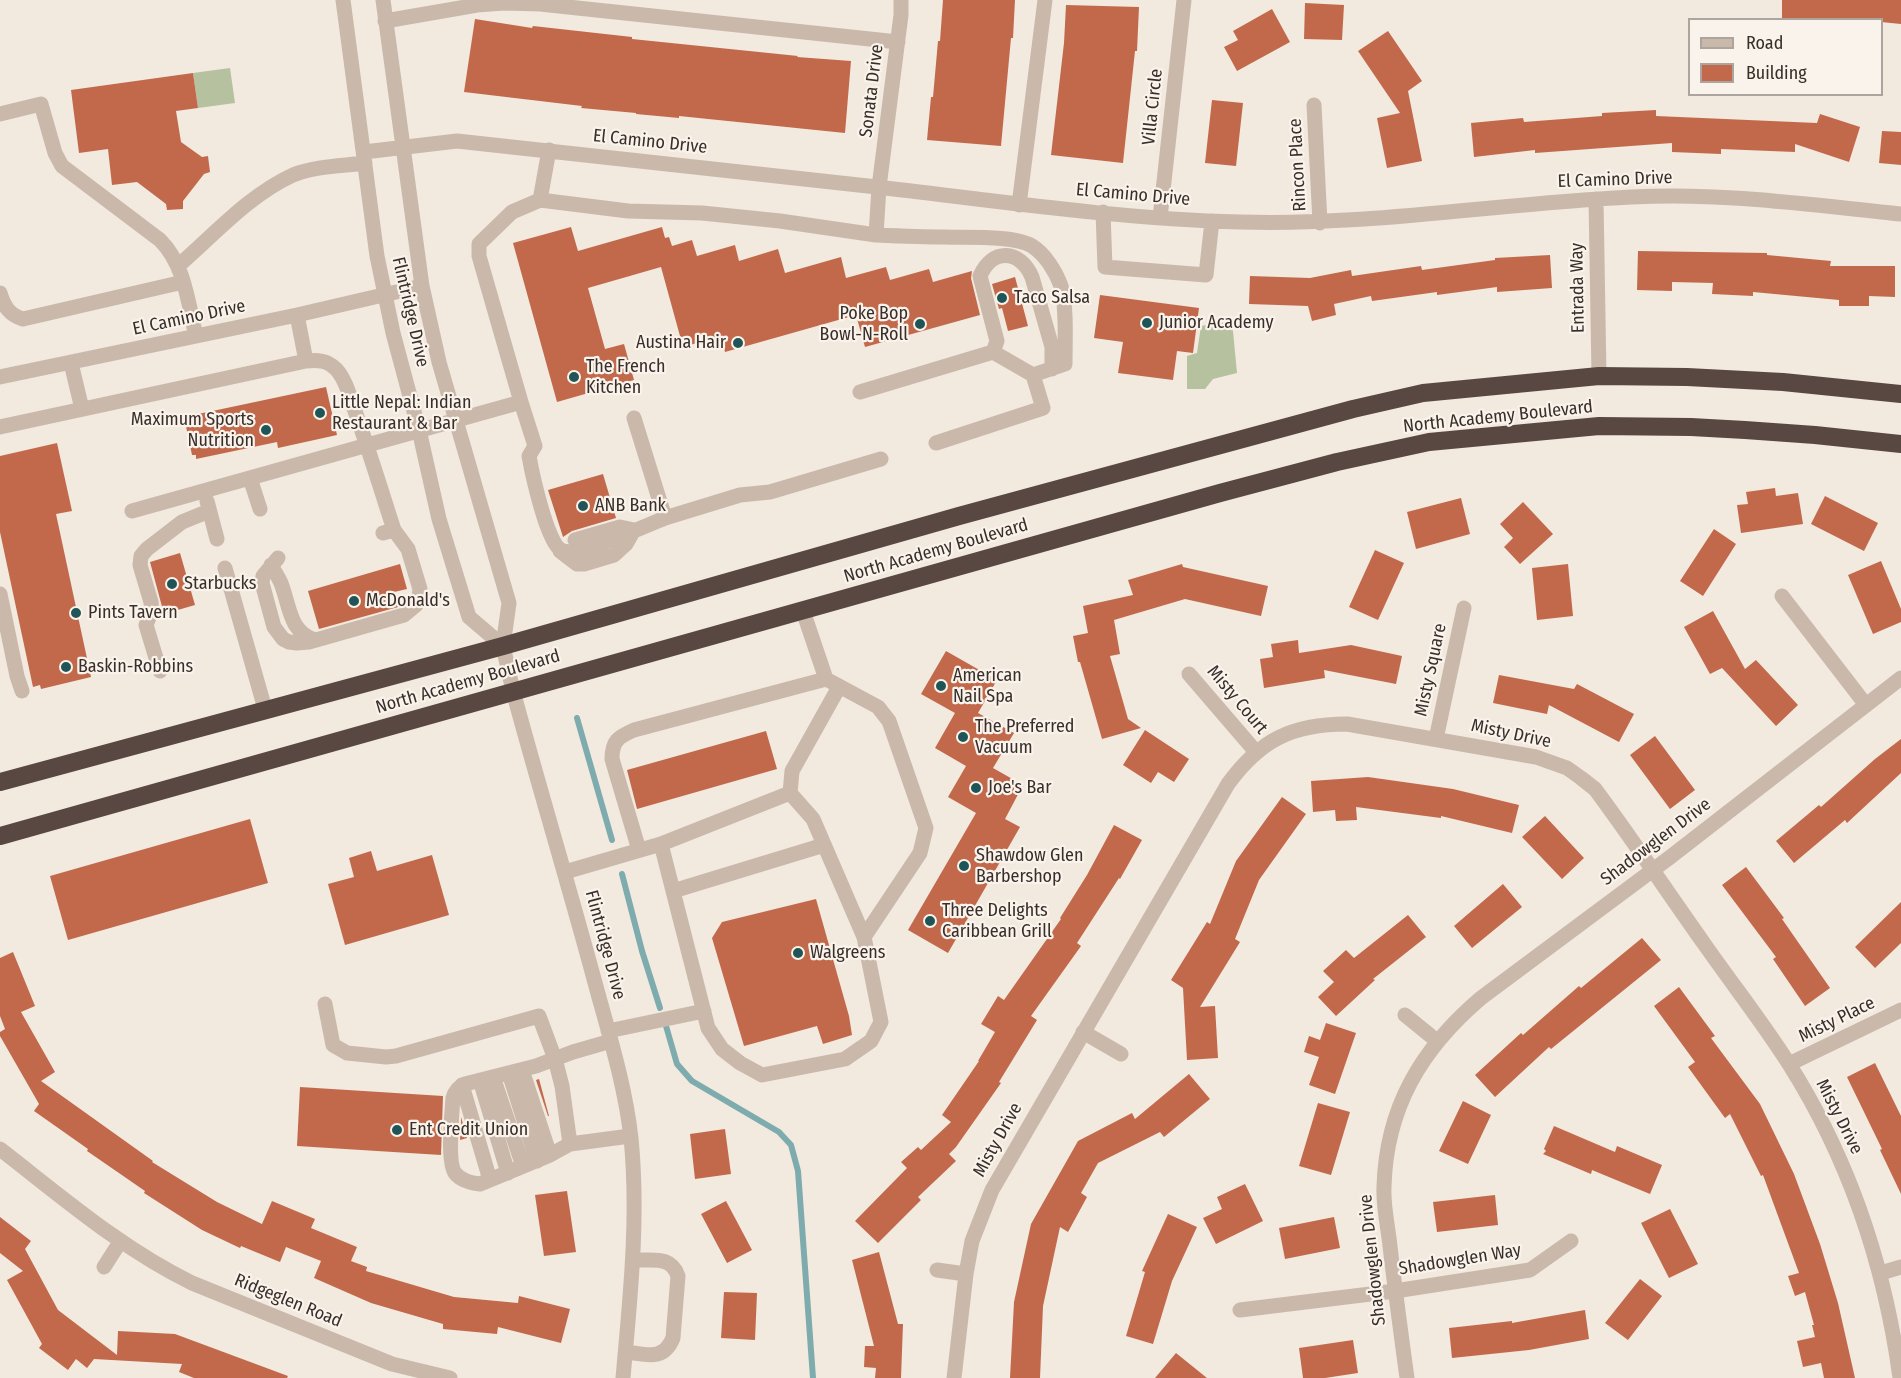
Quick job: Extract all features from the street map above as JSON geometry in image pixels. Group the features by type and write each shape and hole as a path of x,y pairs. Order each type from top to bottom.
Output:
{"highway":[{"name":"North Academy Boulevard","path":"0,782 503,646 947,519 1423,393 1599,376 1687,377 1783,382 1901,394"},
{"name":"North Academy Boulevard","path":"0,836 1284,476 1429,442 1599,426 1734,429 1901,444"}],"street":[{"name":"Flintridge Drive","path":"343,0 377,256 393,333 419,430 439,519 469,617 503,646"},
{"name":"Flintridge Drive","path":"383,0 422,286 439,363 509,603 503,646 513,691 610,1036 630,1136 634,1260 623,1378"},
{"name":"Sonata Drive","path":"876,235 879,188 902,15 901,0"},
{"path":"1019,205 1044,0"},
{"name":"Villa Circle","path":"1160,218 1184,0"},
{"path":"386,21 477,5 540,4 898,42"},
{"path":"0,114 41,104 55,153 62,166 160,240 173,255 183,282 196,336"},
{"name":"Rincon Place","path":"1314,105 1320,223"},
{"name":"El Camino Drive","path":"178,266 224,225 277,184 294,175 402,147 457,141 1019,205 1212,221 1320,223 1554,201 1634,196 1721,197 1901,214"},
{"path":"540,200 549,150"},
{"path":"634,530 626,544 614,555 584,564 577,564 571,560 555,544 529,456 535,446 479,256 479,244 512,212 540,200 628,211 702,213 780,221 876,235 994,238 1026,243 1033,246 1047,262 1062,288 1065,364 1033,375"},
{"name":"Entrada Way","path":"1596,200 1599,376"},
{"path":"1103,212 1105,267 1206,275 1212,221"},
{"path":"993,352 997,341 980,276 983,268 997,257 1014,257 1022,261 1032,277 1052,347 1052,369"},
{"path":"0,293 7,310 23,319 183,282"},
{"name":"El Camino Drive","path":"0,377 297,315 422,286"},
{"path":"297,315 306,361"},
{"path":"860,392 993,352 1033,375 1043,408 936,443"},
{"path":"0,427 306,361 320,360 328,363 340,375 367,445 388,532 408,549 420,589 420,597 416,605 404,615 297,644 289,642 274,627 262,583 263,576 275,562"},
{"path":"71,363 82,409"},
{"path":"132,511 521,402"},
{"path":"634,418 664,518"},
{"path":"555,544 564,544 620,527 634,530 664,518 740,495 770,492 881,459"},
{"path":"250,478 260,509"},
{"path":"204,491 217,539"},
{"path":"160,671 146,625 152,610 140,565 141,556 182,522 209,512"},
{"path":"225,568 265,709"},
{"path":"0,594 16,676 22,691"},
{"path":"1782,596 1866,705"},
{"name":"Misty Square","path":"1436,740 1464,608"},
{"path":"803,611 833,683 878,707 889,721 926,828 920,853 864,937"},
{"name":"Misty Court","path":"1189,674 1256,752"},
{"name":"Shadowglen Drive","path":"1407,1378 1383,1190 1392,1126 1417,1070 1437,1041 1457,1018 1481,998 1652,870 1901,678"},
{"path":"661,843 708,1028 722,1049 740,1063 762,1075 845,1059 871,1041 881,1022 864,937 813,819 790,793 792,771 833,683"},
{"path":"639,850 612,759 612,748 617,740 634,730 833,683"},
{"name":"Misty Drive","path":"954,1378 972,1241 992,1190 1228,784 1242,765 1277,738 1298,729 1321,724 1347,724 1536,757 1567,768 1595,789 1789,1064 1817,1114 1843,1166 1881,1273 1900,1378"},
{"path":"565,872 661,843 790,793"},
{"path":"673,891 824,844"},
{"path":"325,1004 333,1045 347,1053 386,1057 539,1016 562,1086 570,1144"},
{"name":"Misty Place","path":"1789,1064 1901,1010"},
{"path":"630,1136 570,1144 508,1173 480,1184 472,1183 455,1173 452,1165 453,1098 462,1085 555,1059 610,1036 704,1011"},
{"path":"1405,1014 1437,1041"},
{"path":"1083,1032 1121,1054"},
{"path":"516,1071 537,1161"},
{"path":"487,1078 537,1161"},
{"path":"487,1078 508,1173"},
{"path":"462,1085 490,1180"},
{"name":"Ridgeglen Road","path":"0,1149 120,1242 167,1271 392,1364 450,1378"},
{"name":"Shadowglen Way","path":"1240,1310 1395,1291 1530,1270 1571,1241"},
{"path":"104,1267 120,1242"},
{"path":"626,1352 656,1356 670,1346 673,1338 678,1276 676,1270 666,1261 634,1260"},
{"path":"1881,1273 1901,1268"},
{"path":"937,1270 966,1274"}],"green space":[{"path":"230,68 235,103 198,108 193,73"},
{"path":"1232,321 1237,373 1213,379 1205,389 1187,389 1187,356 1197,353 1201,326"}],"building":[{"path":"943,0 1015,0 1001,146 927,140"},
{"path":"1782,0 1901,0 1901,24 1883,22 1883,18 1782,18"},
{"path":"1305,3 1344,5 1342,40 1304,39"},
{"path":"1066,5 1139,7 1137,51 1135,51 1123,163 1051,155"},
{"path":"1272,9 1290,42 1237,71 1224,47 1238,40 1233,31"},
{"path":"475,19 532,28 533,26 632,37 632,39 851,61 845,133 679,116 679,118 636,114 464,92"},
{"path":"1388,31 1422,81 1408,91 1422,161 1387,168 1377,118 1400,113 1358,51"},
{"path":"193,73 198,108 176,111 181,142 202,157 208,156 210,172 204,174 183,201 183,209 167,210 166,204 137,182 112,185 108,149 79,153 71,90"},
{"path":"1212,100 1243,103 1236,166 1205,163"},
{"path":"1656,110 1656,116 1817,123 1820,114 1860,127 1849,162 1795,144 1795,152 1721,149 1721,154 1672,152 1672,143 1535,153 1535,150 1474,157 1471,123 1523,118 1524,122 1602,116 1602,113"},
{"path":"1882,131 1901,132 1901,165 1879,163"},
{"path":"571,227 578,251 662,227 665,238 669,237 672,246 692,240 697,256 735,245 739,261 778,249 785,273 841,257 846,278 886,267 890,280 929,269 933,282 972,271 971,278 980,315 865,347 856,315 725,352 721,336 683,347 661,267 588,288 605,349 624,344 634,380 557,402 513,243"},
{"path":"1638,251 1767,253 1767,255 1831,261 1830,266 1895,266 1895,297 1869,296 1869,306 1839,306 1839,300 1753,292 1753,296 1712,294 1713,283 1672,282 1672,291 1637,290"},
{"path":"1550,255 1552,288 1497,292 1497,287 1372,301 1371,296 1334,304 1336,315 1312,321 1308,306 1249,304 1250,276 1310,278 1351,270 1352,276 1421,266 1422,270 1495,260 1495,258"},
{"path":"1015,277 1028,326 1008,331 992,284"},
{"name":"Junior Academy","path":"1100,295 1199,308 1193,353 1177,351 1173,380 1118,373 1123,342 1094,338"},
{"path":"326,387 337,435 278,448 277,442 196,459 196,455 192,455 184,417"},
{"path":"57,443 72,511 56,514 91,677 41,689 40,685 33,687 0,532 0,456"},
{"name":"ANB Bank","path":"603,474 616,518 572,531 563,537 548,490"},
{"path":"1775,488 1776,496 1798,493 1803,524 1741,533 1737,505 1748,504 1746,492"},
{"path":"1825,496 1878,523 1864,551 1811,524"},
{"path":"1461,498 1470,534 1416,549 1407,512"},
{"path":"1523,502 1553,534 1520,564 1504,547 1513,538 1500,524"},
{"path":"1714,529 1736,544 1703,596 1680,581"},
{"path":"1375,550 1404,563 1378,620 1349,607"},
{"name":"Starbucks","path":"180,553 195,605 164,614 150,562"},
{"path":"1881,561 1901,609 1901,622 1873,634 1848,575"},
{"name":"McDonald's","path":"400,564 407,589 394,592 398,607 319,629 308,591"},
{"path":"1182,564 1183,567 1268,586 1261,616 1185,599 1114,620 1120,654 1110,656 1128,719 1141,728 1102,739 1080,662 1078,662 1073,636 1088,633 1083,606 1133,595 1128,580"},
{"path":"1568,564 1573,616 1537,620 1532,568"},
{"path":"1713,611 1745,669 1756,660 1798,705 1776,726 1722,668 1710,674 1684,627"},
{"path":"1298,640 1299,653 1351,645 1402,656 1396,684 1324,670 1325,678 1264,688 1260,659 1273,657 1271,644"},
{"path":"946,651 997,680 978,713 1014,733 993,768 1023,785 1005,819 1020,827 948,953 908,930 976,813 948,797 966,766 935,748 955,713 921,694"},
{"path":"1499,675 1574,689 1577,684 1634,714 1619,742 1549,705 1547,714 1493,703"},
{"path":"1145,730 1189,759 1174,782 1158,772 1151,783 1123,765"},
{"path":"766,731 777,769 637,809 627,770"},
{"path":"1655,736 1695,790 1670,809 1630,755"},
{"path":"1901,739 1901,773 1847,823 1845,820 1794,863 1776,841 1819,805 1821,807"},
{"path":"1368,777 1453,789 1519,805 1512,833 1441,816 1441,818 1356,807 1357,820 1336,821 1335,810 1313,812 1311,781"},
{"path":"1282,797 1306,814 1259,880 1235,939 1240,942 1200,1007 1215,1006 1218,1058 1187,1060 1183,988 1171,980 1207,922 1210,924 1236,861"},
{"path":"1545,816 1584,858 1562,879 1522,837"},
{"path":"250,819 268,883 68,940 50,876"},
{"path":"1114,825 1142,840 1120,879 1077,943 1081,946 1031,1016 1037,1020 999,1082 1001,1083 949,1154 956,1161 918,1197 921,1200 878,1243 855,1221 907,1168 901,1162 918,1147 921,1150 951,1122 942,1115 979,1061 995,1032 981,1024 998,996 1004,1000 1061,919"},
{"path":"371,851 377,871 432,855 449,915 345,945 328,884 354,877 349,858"},
{"path":"1746,867 1784,918 1782,919 1830,988 1805,1006 1773,959 1776,957 1722,885"},
{"path":"1503,884 1522,907 1472,948 1454,926"},
{"name":"Walgreens","path":"816,899 849,1016 852,1035 823,1044 817,1026 744,1046 712,938 722,922"},
{"path":"1901,902 1901,943 1875,968 1855,947"},
{"path":"1408,915 1426,937 1373,979 1375,980 1336,1016 1318,997 1334,982 1323,971 1346,950 1354,958"},
{"path":"1642,938 1661,960 1551,1049 1549,1047 1495,1097 1475,1075 1521,1033 1523,1035 1579,986 1581,988"},
{"path":"13,952 35,1006 21,1012 55,1072 41,1081 152,1162 217,1202 262,1224 272,1201 315,1219 311,1228 357,1247 351,1261 367,1267 366,1271 454,1297 518,1303 519,1296 570,1309 561,1343 498,1327 497,1334 443,1329 443,1324 371,1303 314,1278 321,1261 286,1247 280,1262 241,1246 240,1248 202,1230 144,1193 145,1191 34,1111 39,1104 0,1036 0,1032 5,1029 0,1016 0,958"},
{"path":"1679,987 1715,1036 1711,1038 1760,1104 1794,1174 1820,1244 1838,1303 1855,1378 1824,1378 1821,1363 1803,1367 1797,1341 1815,1337 1812,1325 1814,1325 1805,1292 1795,1296 1788,1276 1799,1273 1763,1175 1761,1176 1730,1114 1725,1118 1688,1067 1695,1062 1654,1006"},
{"path":"1326,1023 1356,1033 1335,1094 1309,1085 1319,1057 1304,1052 1309,1036 1320,1040"},
{"path":"1875,1063 1901,1116 1901,1194 1847,1077"},
{"path":"1189,1074 1210,1099 1164,1137 1160,1132 1098,1163 1081,1193 1087,1197 1068,1232 1060,1227 1043,1306 1040,1378 1010,1378 1014,1302 1031,1224 1078,1141 1132,1113 1135,1119"},
{"path":"539,1079 549,1116 536,1080"},
{"name":"Ent Credit Union","path":"300,1087 443,1096 441,1155 297,1146"},
{"path":"1463,1101 1491,1115 1468,1164 1439,1151"},
{"path":"1318,1103 1350,1112 1331,1175 1299,1166"},
{"path":"461,1117 467,1138 460,1140 461,1126"},
{"path":"1554,1126 1615,1152 1617,1146 1662,1165 1650,1194 1592,1170 1591,1174 1543,1154"},
{"path":"725,1129 731,1174 695,1179 690,1134"},
{"path":"1245,1184 1263,1221 1216,1244 1203,1218 1222,1209 1217,1197"},
{"path":"567,1191 576,1252 544,1256 535,1195"},
{"path":"1495,1195 1498,1225 1437,1232 1433,1202"},
{"path":"726,1201 752,1250 727,1263 701,1214"},
{"path":"1670,1209 1698,1264 1669,1278 1641,1223"},
{"path":"1168,1214 1197,1227 1172,1281 1153,1344 1126,1336 1145,1272 1142,1271"},
{"path":"0,1217 31,1241 25,1249 58,1310 117,1355 118,1331 175,1334 288,1376 287,1378 194,1378 179,1372 182,1364 94,1359 87,1368 76,1359 68,1370 39,1348 42,1344 7,1280 23,1271 0,1253"},
{"path":"1334,1217 1340,1248 1285,1259 1279,1228"},
{"path":"879,1252 898,1324 903,1324 901,1378 875,1378 876,1368 864,1367 865,1346 874,1346 852,1260"},
{"path":"1640,1279 1662,1296 1628,1340 1605,1323"},
{"path":"724,1292 757,1293 755,1340 721,1338"},
{"path":"1585,1310 1589,1339 1529,1350 1452,1358 1449,1328 1512,1321 1512,1323"},
{"path":"1353,1340 1358,1373 1325,1378 1303,1378 1299,1348"},
{"path":"1176,1353 1207,1378 1155,1378"}],"waterway":[{"path":"577,718 612,840"},
{"path":"622,874 660,1008"},
{"path":"666,1026 677,1064 692,1081 779,1132 791,1145 798,1171 813,1378"}],"place":[{"name":"Taco Salsa","path":"1002,298"},
{"name":"Junior Academy","path":"1147,323"},
{"name":"Poke Bop Bowl-N-Roll","path":"920,324"},
{"name":"Austina Hair","path":"738,343"},
{"name":"The French Kitchen","path":"574,377"},
{"name":"Little Nepal: Indian Restaurant & Bar","path":"320,413"},
{"name":"Maximum Sports Nutrition","path":"266,430"},
{"name":"ANB Bank","path":"583,506"},
{"name":"Starbucks","path":"172,584"},
{"name":"McDonald's","path":"354,601"},
{"name":"Pints Tavern","path":"76,613"},
{"name":"Baskin-Robbins","path":"66,667"},
{"name":"American Nail Spa","path":"941,686"},
{"name":"The Preferred Vacuum","path":"963,737"},
{"name":"Joe's Bar","path":"976,788"},
{"name":"Shawdow Glen Barbershop","path":"964,866"},
{"name":"Three Delights Caribbean Grill","path":"930,921"},
{"name":"Walgreens","path":"798,953"},
{"name":"Ent Credit Union","path":"397,1130"}]}
